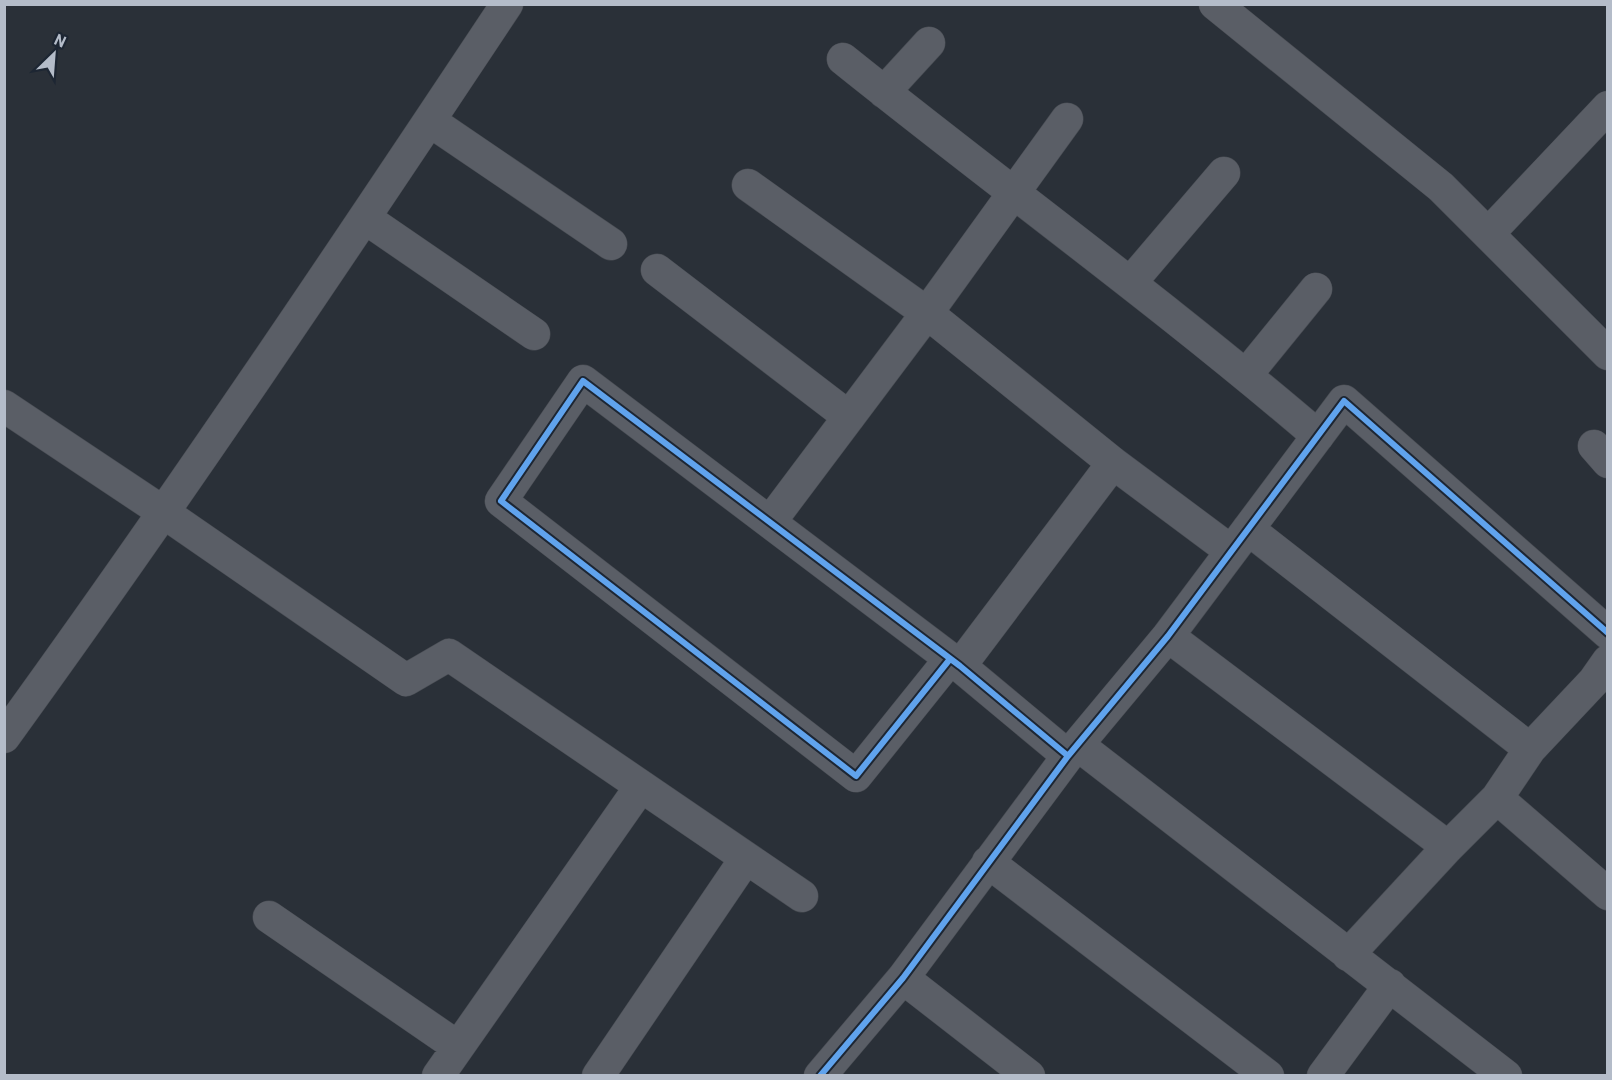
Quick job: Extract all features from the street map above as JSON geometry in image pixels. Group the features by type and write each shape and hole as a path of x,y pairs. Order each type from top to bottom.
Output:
{"street":[{"path":"4,737 98,608 318,289 507,4"},
{"path":"1215,4 1441,187 1608,354"},
{"path":"884,92 928,43"},
{"path":"843,59 1131,282 1318,436"},
{"path":"1488,234 1608,107"},
{"path":"770,522 927,313 1067,119"},
{"path":"429,121 611,244"},
{"path":"1131,282 1224,173"},
{"path":"748,185 927,313 1113,463 1240,540 1530,749"},
{"path":"365,218 534,334"},
{"path":"657,270 849,417"},
{"path":"1246,375 1316,289"},
{"path":"1113,463 955,662 856,776 501,501 583,381 770,522 955,662 1073,751 1390,984 1506,1076"},
{"path":"820,1076 903,978 988,862 1073,751 1168,636 1344,401 1608,633"},
{"path":"4,406 163,512 406,680 449,655 802,896"},
{"path":"1168,636 1448,846"},
{"path":"1348,955 1448,846 1497,798 1530,749 1603,678"},
{"path":"438,1076 641,786"},
{"path":"1497,798 1608,894"},
{"path":"598,1076 746,858"},
{"path":"988,862 1268,1076"},
{"path":"269,917 458,1047"},
{"path":"903,978 1021,1073"},
{"path":"1323,1076 1390,984"}],"cycle path":[{"path":"950,659 856,776 501,501 583,381 960,666 1068,756"},
{"path":"820,1076 903,978 1068,756 1168,636 1344,401 1608,633"}]}
